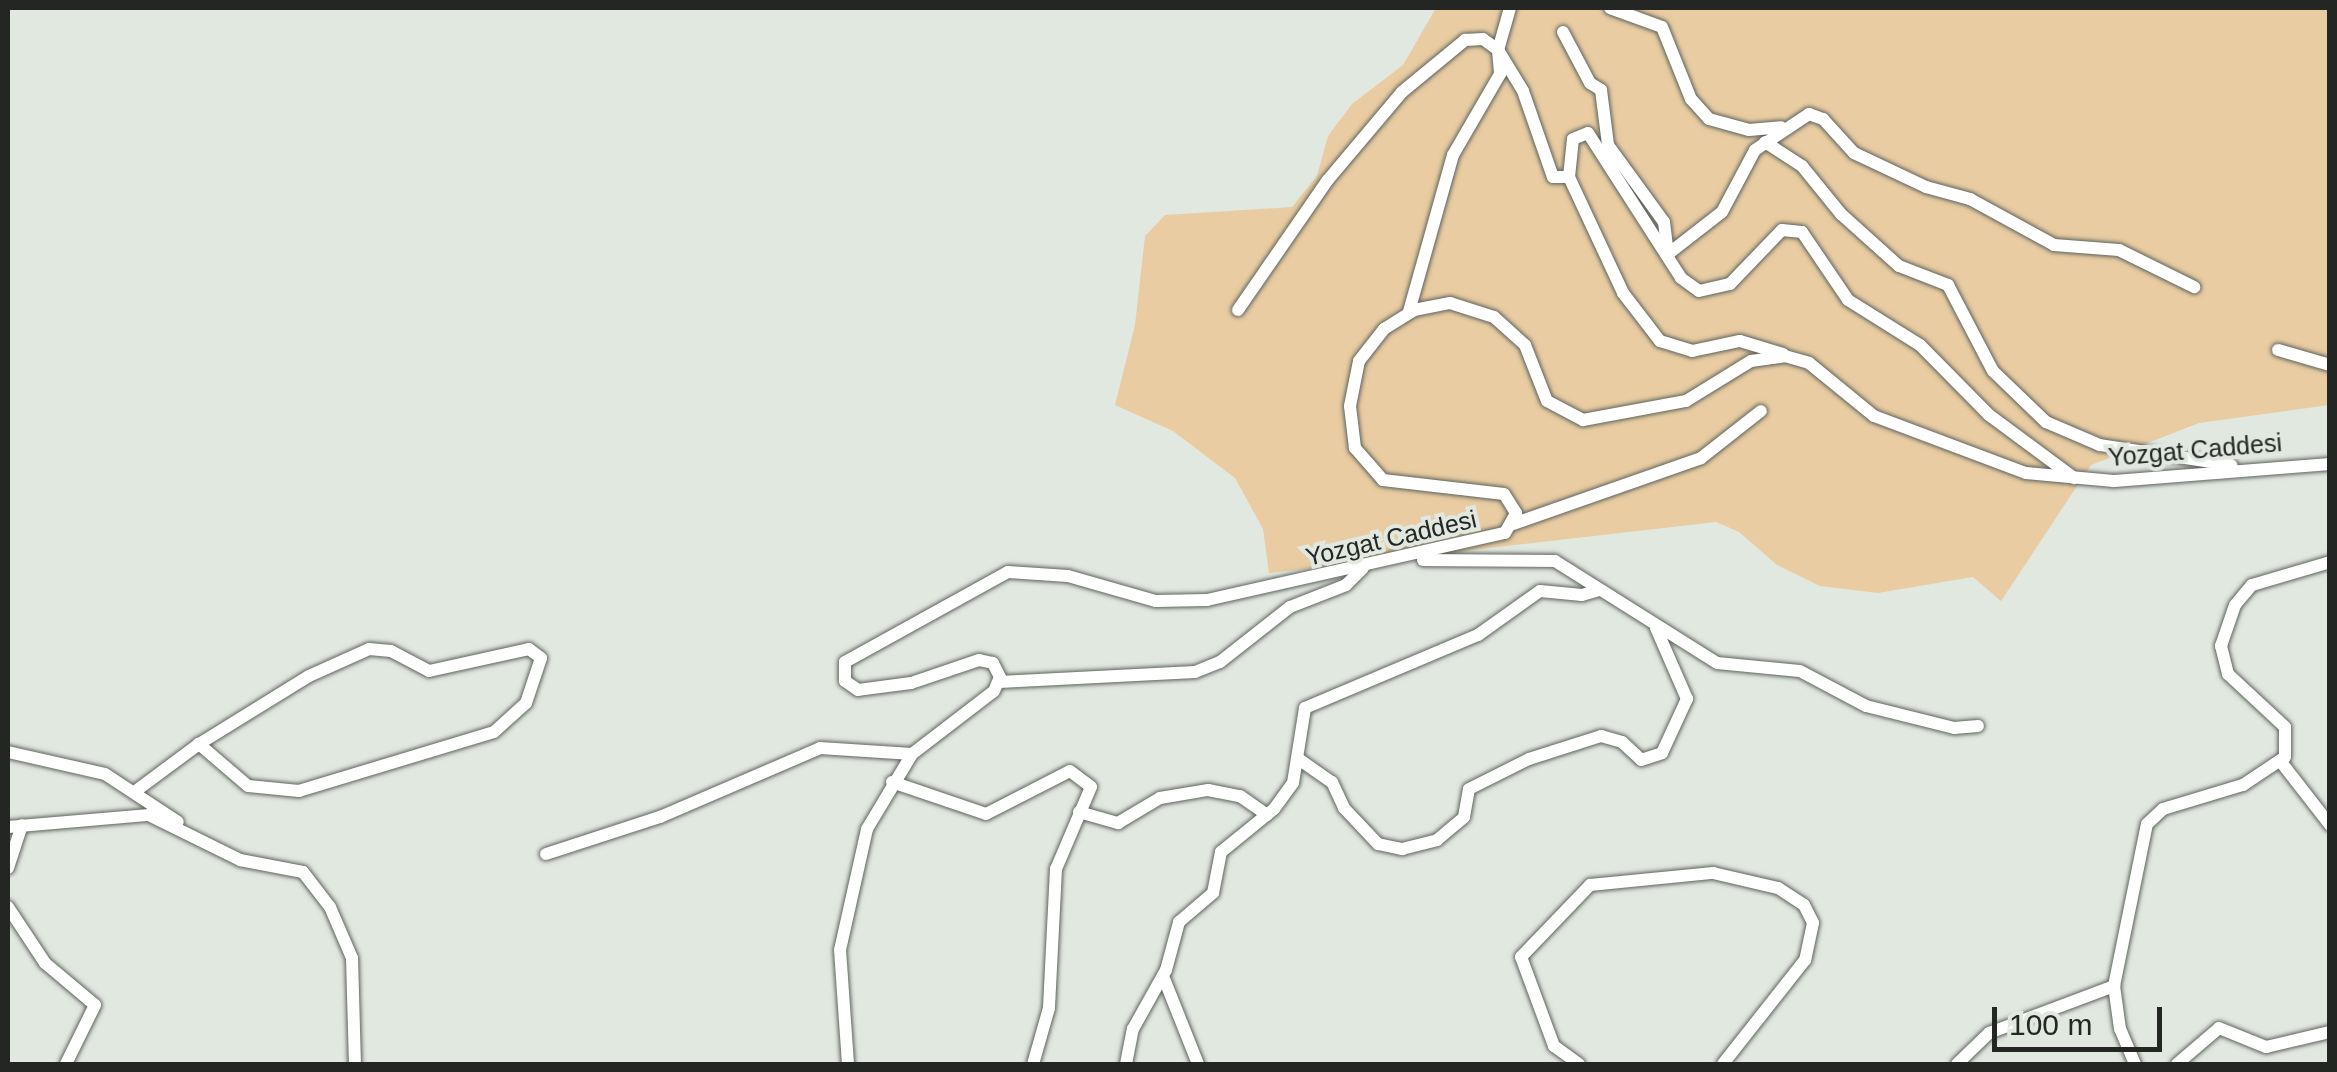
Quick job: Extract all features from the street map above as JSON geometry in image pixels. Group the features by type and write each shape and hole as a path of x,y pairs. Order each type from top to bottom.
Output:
{"street":[{"path":"1510,8 1498,50 1500,74 1452,155 1409,312 1450,303 1494,316 1525,345 1547,400 1583,420 1686,401 1751,362 1785,356"},
{"path":"1610,8 1662,27 1691,99 1709,119 1749,130 1783,126"},
{"path":"1563,32 1590,84 1601,90 1602,124 1614,158 1664,222 1668,254"},
{"path":"1238,310 1327,181 1402,92 1465,40 1483,39 1498,50"},
{"name":"Yozgat Caddesi","path":"1498,50 1530,109 1546,166 1556,179 1569,178 1624,293 1660,340 1692,351 1740,341 1808,363 1874,416 2006,468 2078,480 2330,464"},
{"path":"1668,254 1722,212 1740,171 1765,142 1783,126 1803,116 1819,116 1854,153 1914,182 1970,200 2062,249 2118,250 2194,287"},
{"path":"1569,178 1573,139 1588,133 1685,282 1711,292 1730,284 1782,230 1802,232 1848,300 1920,346 1989,415 2078,480"},
{"path":"1765,142 1802,166 1841,214 1899,266 1948,285 1993,371 2046,422 2100,445 2243,467"},
{"name":"Yozgat Caddesi","path":"996,687 996,666 984,659 878,690 853,689 842,671 853,656 990,579 1018,570 1068,576 1169,602 1250,594 1400,560 1499,536 1513,524 1515,507 1504,494 1383,480 1358,456 1350,420 1354,371 1374,339 1409,312"},
{"path":"2278,350 2330,365"},
{"path":"1513,524 1702,458 1760,412"},
{"path":"1400,560 1546,559 1575,570 1599,590 1716,663 1800,671 1866,706 1954,728 1978,726"},
{"path":"2135,1064 2120,1029 2114,986 2128,894 2150,820 2243,785 2280,762 2288,733 2228,674 2221,646 2235,605 2252,585 2330,562"},
{"path":"848,1064 839,989 842,929 861,846 892,782 912,754 996,687 1195,672 1220,662 1290,608 1346,586 1363,568"},
{"path":"1126,1064 1137,1019 1163,976 1179,922 1213,893 1218,858 1267,816 1287,793 1300,760 1308,705 1478,635 1540,591 1582,595 1599,590"},
{"path":"1300,760 1332,782 1366,835 1402,849 1453,830 1466,810 1469,789 1529,759 1601,736 1622,742 1636,758 1653,759 1687,704 1654,626"},
{"path":"137,790 199,744 308,676 369,650 391,651 429,671 529,649 542,658 526,703 494,732 299,792 248,786 199,744"},
{"path":"546,854 660,817 820,748 912,754"},
{"path":"8,752 87,768 137,790 182,826 240,860 303,872 322,894 354,966 355,1064"},
{"path":"2280,762 2330,825"},
{"path":"892,782 986,814 1070,770 1091,787 1056,869 1049,1008 1033,1064"},
{"path":"1079,812 1118,823 1160,798 1208,790 1240,796 1267,816"},
{"path":"8,868 15,826 137,813 182,826"},
{"path":"1579,1064 1554,1046 1521,957 1590,885 1713,873 1778,888 1808,909 1813,923 1805,960 1723,1064"},
{"path":"8,908 45,963 95,1005 66,1064"},
{"path":"1163,976 1198,1064"},
{"path":"1957,1064 1989,1034 2114,986"},
{"path":"2177,1064 2218,1028 2266,1047 2330,1032"}],"shaded area":[{"path":"1436,8 2329,8 2329,405 2199,423 2091,465 2001,601 1973,577 1878,593 1820,586 1777,565 1739,532 1716,522 1269,573 1263,529 1235,478 1173,431 1115,405 1135,325 1145,236 1165,215 1292,207 1317,176 1328,136 1352,104 1403,65"}]}
